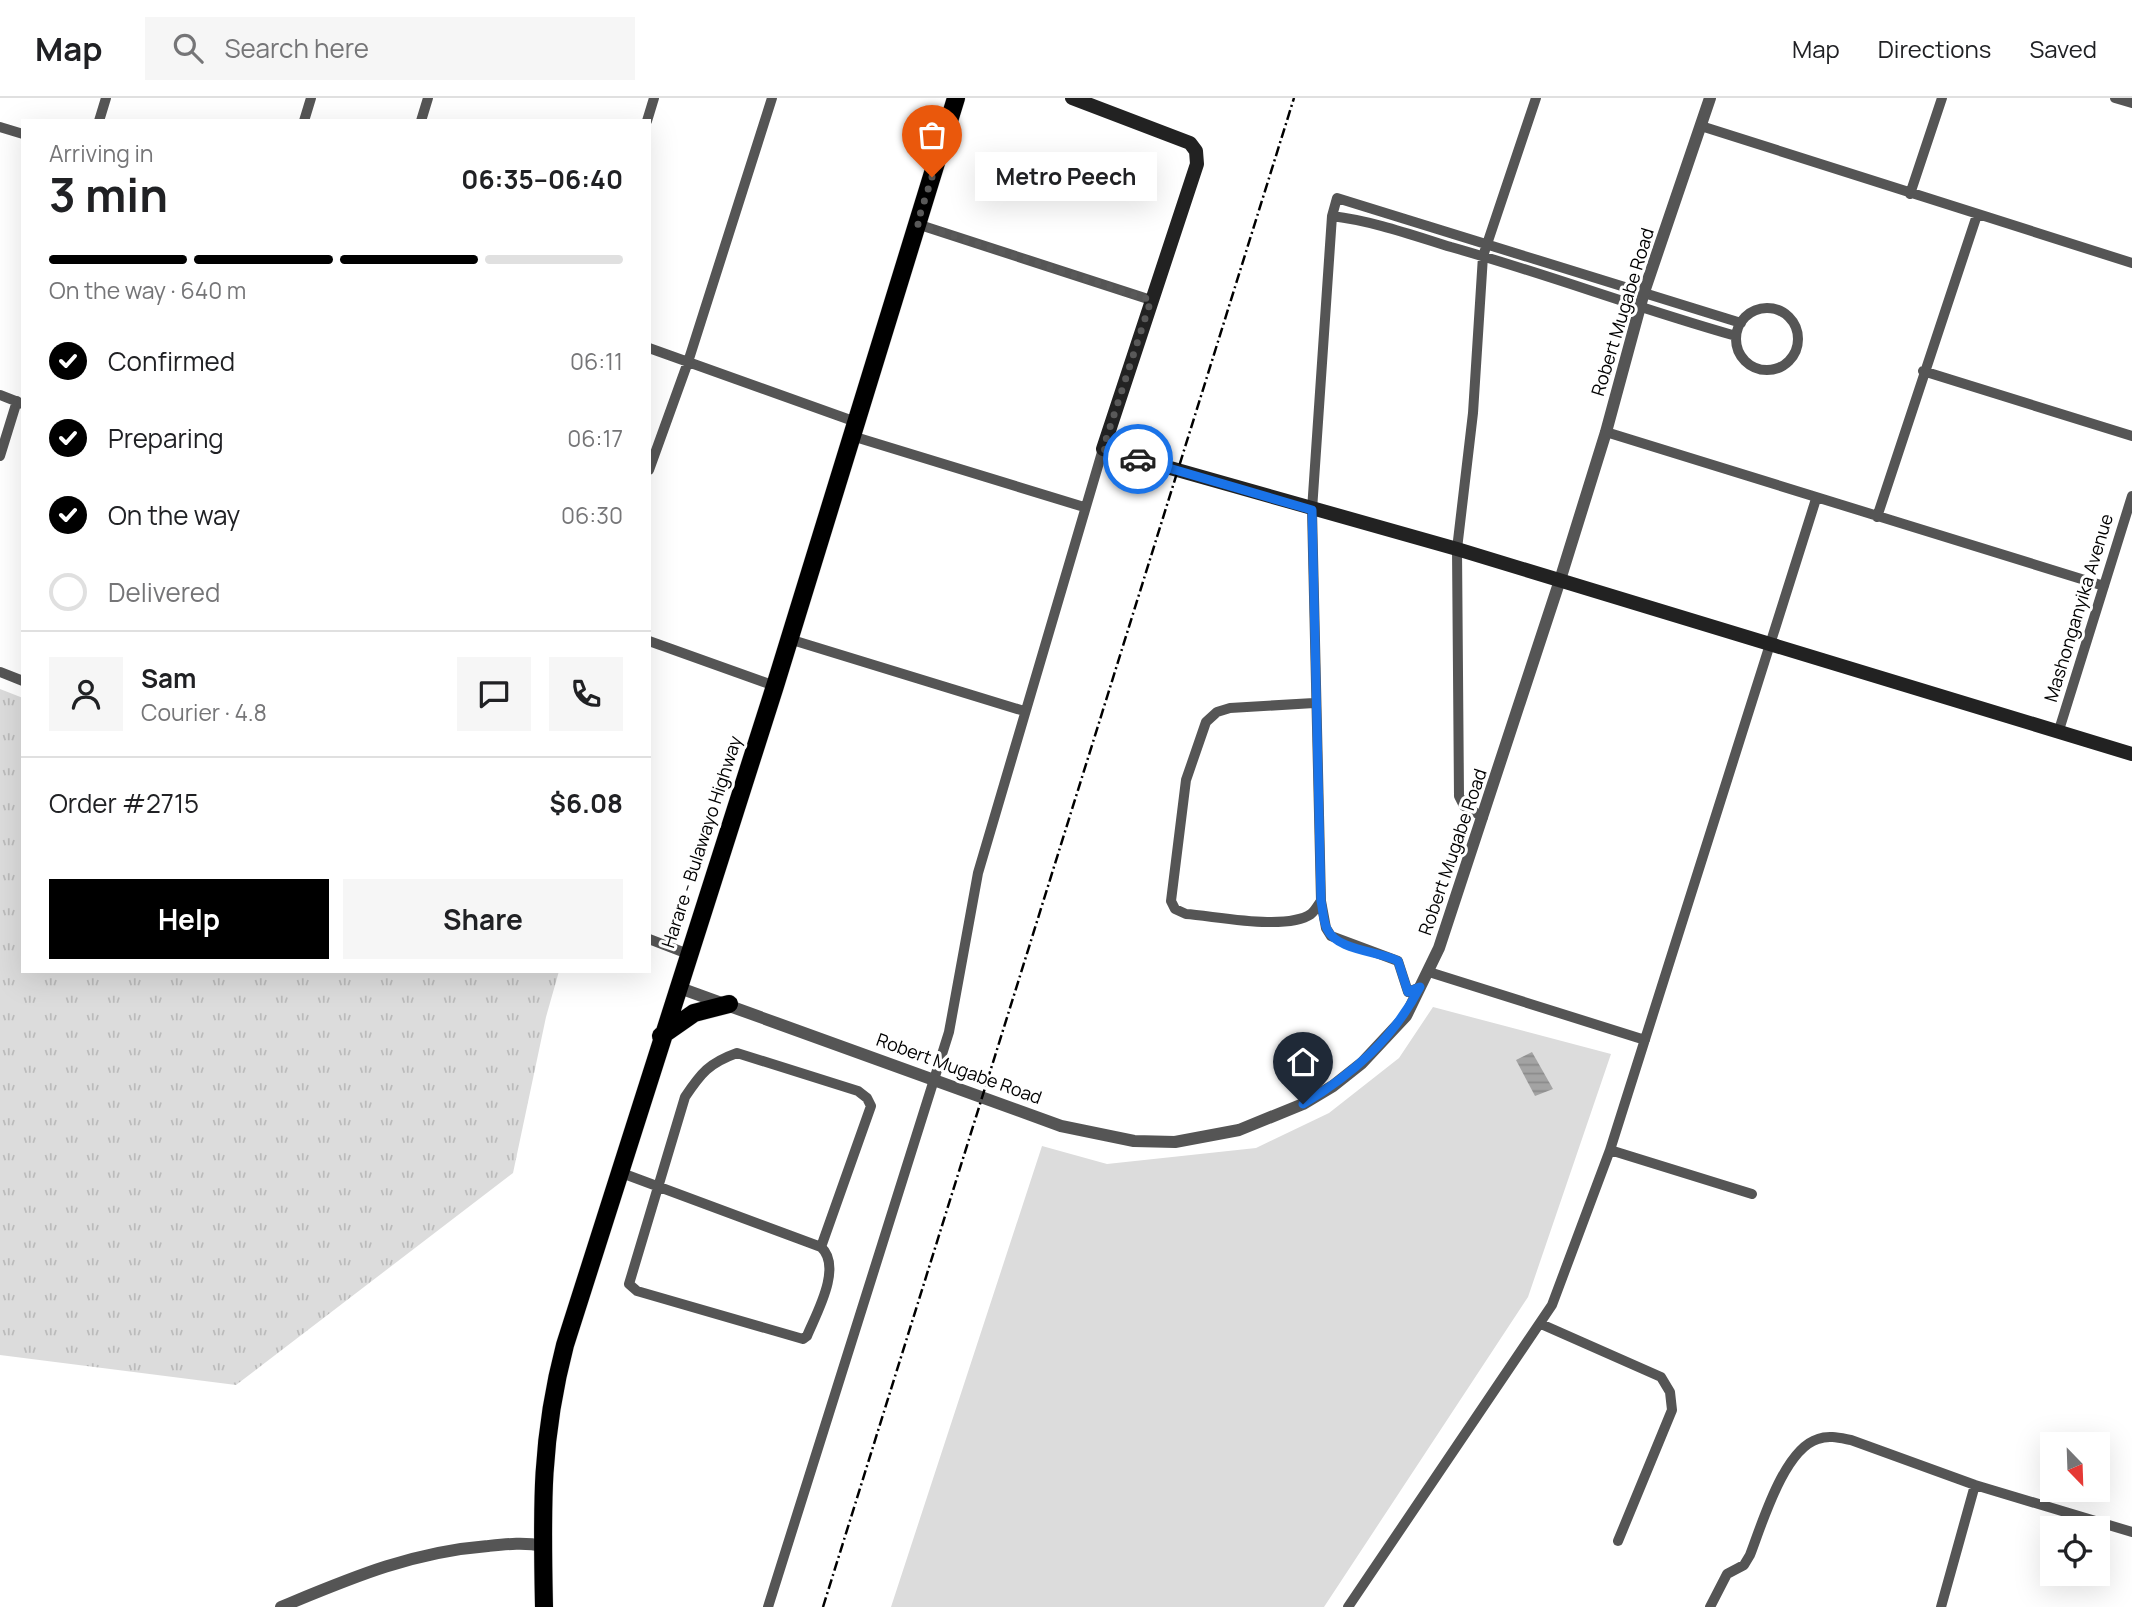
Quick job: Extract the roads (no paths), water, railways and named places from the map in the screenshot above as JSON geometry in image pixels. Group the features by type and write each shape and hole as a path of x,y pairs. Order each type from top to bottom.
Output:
{"highway":[{"name":"Harare - Bulawayo Highway","path":"544,1607 542,1478 553,1391 661,1036 775,686 956,98"},
{"path":"661,1036 694,1013 729,1004"}],"main road":[{"path":"1072,98 1190,143 1196,151 1197,164 1103,449 1457,549 2132,754"}],"street":[{"path":"100,119 106,98"},
{"path":"305,119 311,98"},
{"path":"422,119 428,98"},
{"path":"648,119 654,98"},
{"path":"651,464 688,362 772,98"},
{"path":"1483,817 1464,806 1459,796 1457,549 1474,413 1483,256 1536,98"},
{"name":"Robert Mugabe Road","path":"677,987 1061,1126 1091,1134 1175,1142 1208,1137 1239,1130 1275,1116 1333,1086 1388,1038 1406,1016 1429,972 1560,580 1606,432 1644,292 1710,98"},
{"path":"1910,194 1942,98"},
{"path":"2115,98 2132,103"},
{"path":"1701,126 2132,263"},
{"path":"0,127 21,133"},
{"path":"1420,987 1408,992 1398,961 1332,936 1326,928 1321,901 1314,704 1312,510 1332,216 1337,198 1741,323"},
{"path":"1877,517 1923,371 1977,215"},
{"path":"1332,216 1357,219 1483,256 1639,309 1736,336"},
{"path":"917,224 1151,300"},
{"path":"1760,309 1783,312 1797,331 1798,343 1786,363 1764,370 1743,358 1736,336 1741,323 1760,309"},
{"path":"651,349 854,429 1084,507"},
{"path":"1923,371 2132,436"},
{"path":"0,395 20,403 0,456"},
{"path":"1606,432 2104,586"},
{"path":"768,1607 932,1078 949,1032 978,873 1103,449"},
{"name":"Mashonganyika Avenue","path":"2059,730 2132,496"},
{"path":"1348,1607 1541,1324 1561,1283 1610,1150 1816,499"},
{"path":"789,639 1024,711"},
{"path":"651,642 775,686"},
{"path":"0,672 21,680"},
{"path":"1314,704 1230,708 1206,722 1182,798 1171,901 1175,909 1186,914 1276,922 1312,913 1321,901"},
{"path":"651,940 688,954"},
{"path":"1429,972 1645,1040"},
{"path":"619,1172 657,1185 821,1248 830,1259 830,1266 807,1336 803,1339 637,1291 629,1284 657,1185 685,1097 699,1076 715,1061 737,1053 858,1091 871,1106 821,1248"},
{"path":"1610,1150 1752,1194"},
{"path":"1541,1324 1661,1377 1668,1385 1672,1410 1618,1541"},
{"path":"1710,1607 1727,1574 1744,1565 1750,1555 1776,1489 1787,1470 1816,1439 1833,1437 1851,1440 1975,1485 2132,1532"},
{"path":"1941,1607 1975,1485"},
{"path":"281,1607 377,1567 419,1555 485,1546 543,1546"}],"railway":[{"path":"823,1607 1294,98"}],"place":[{"name":"Metro Peech","path":"932,177"}]}
